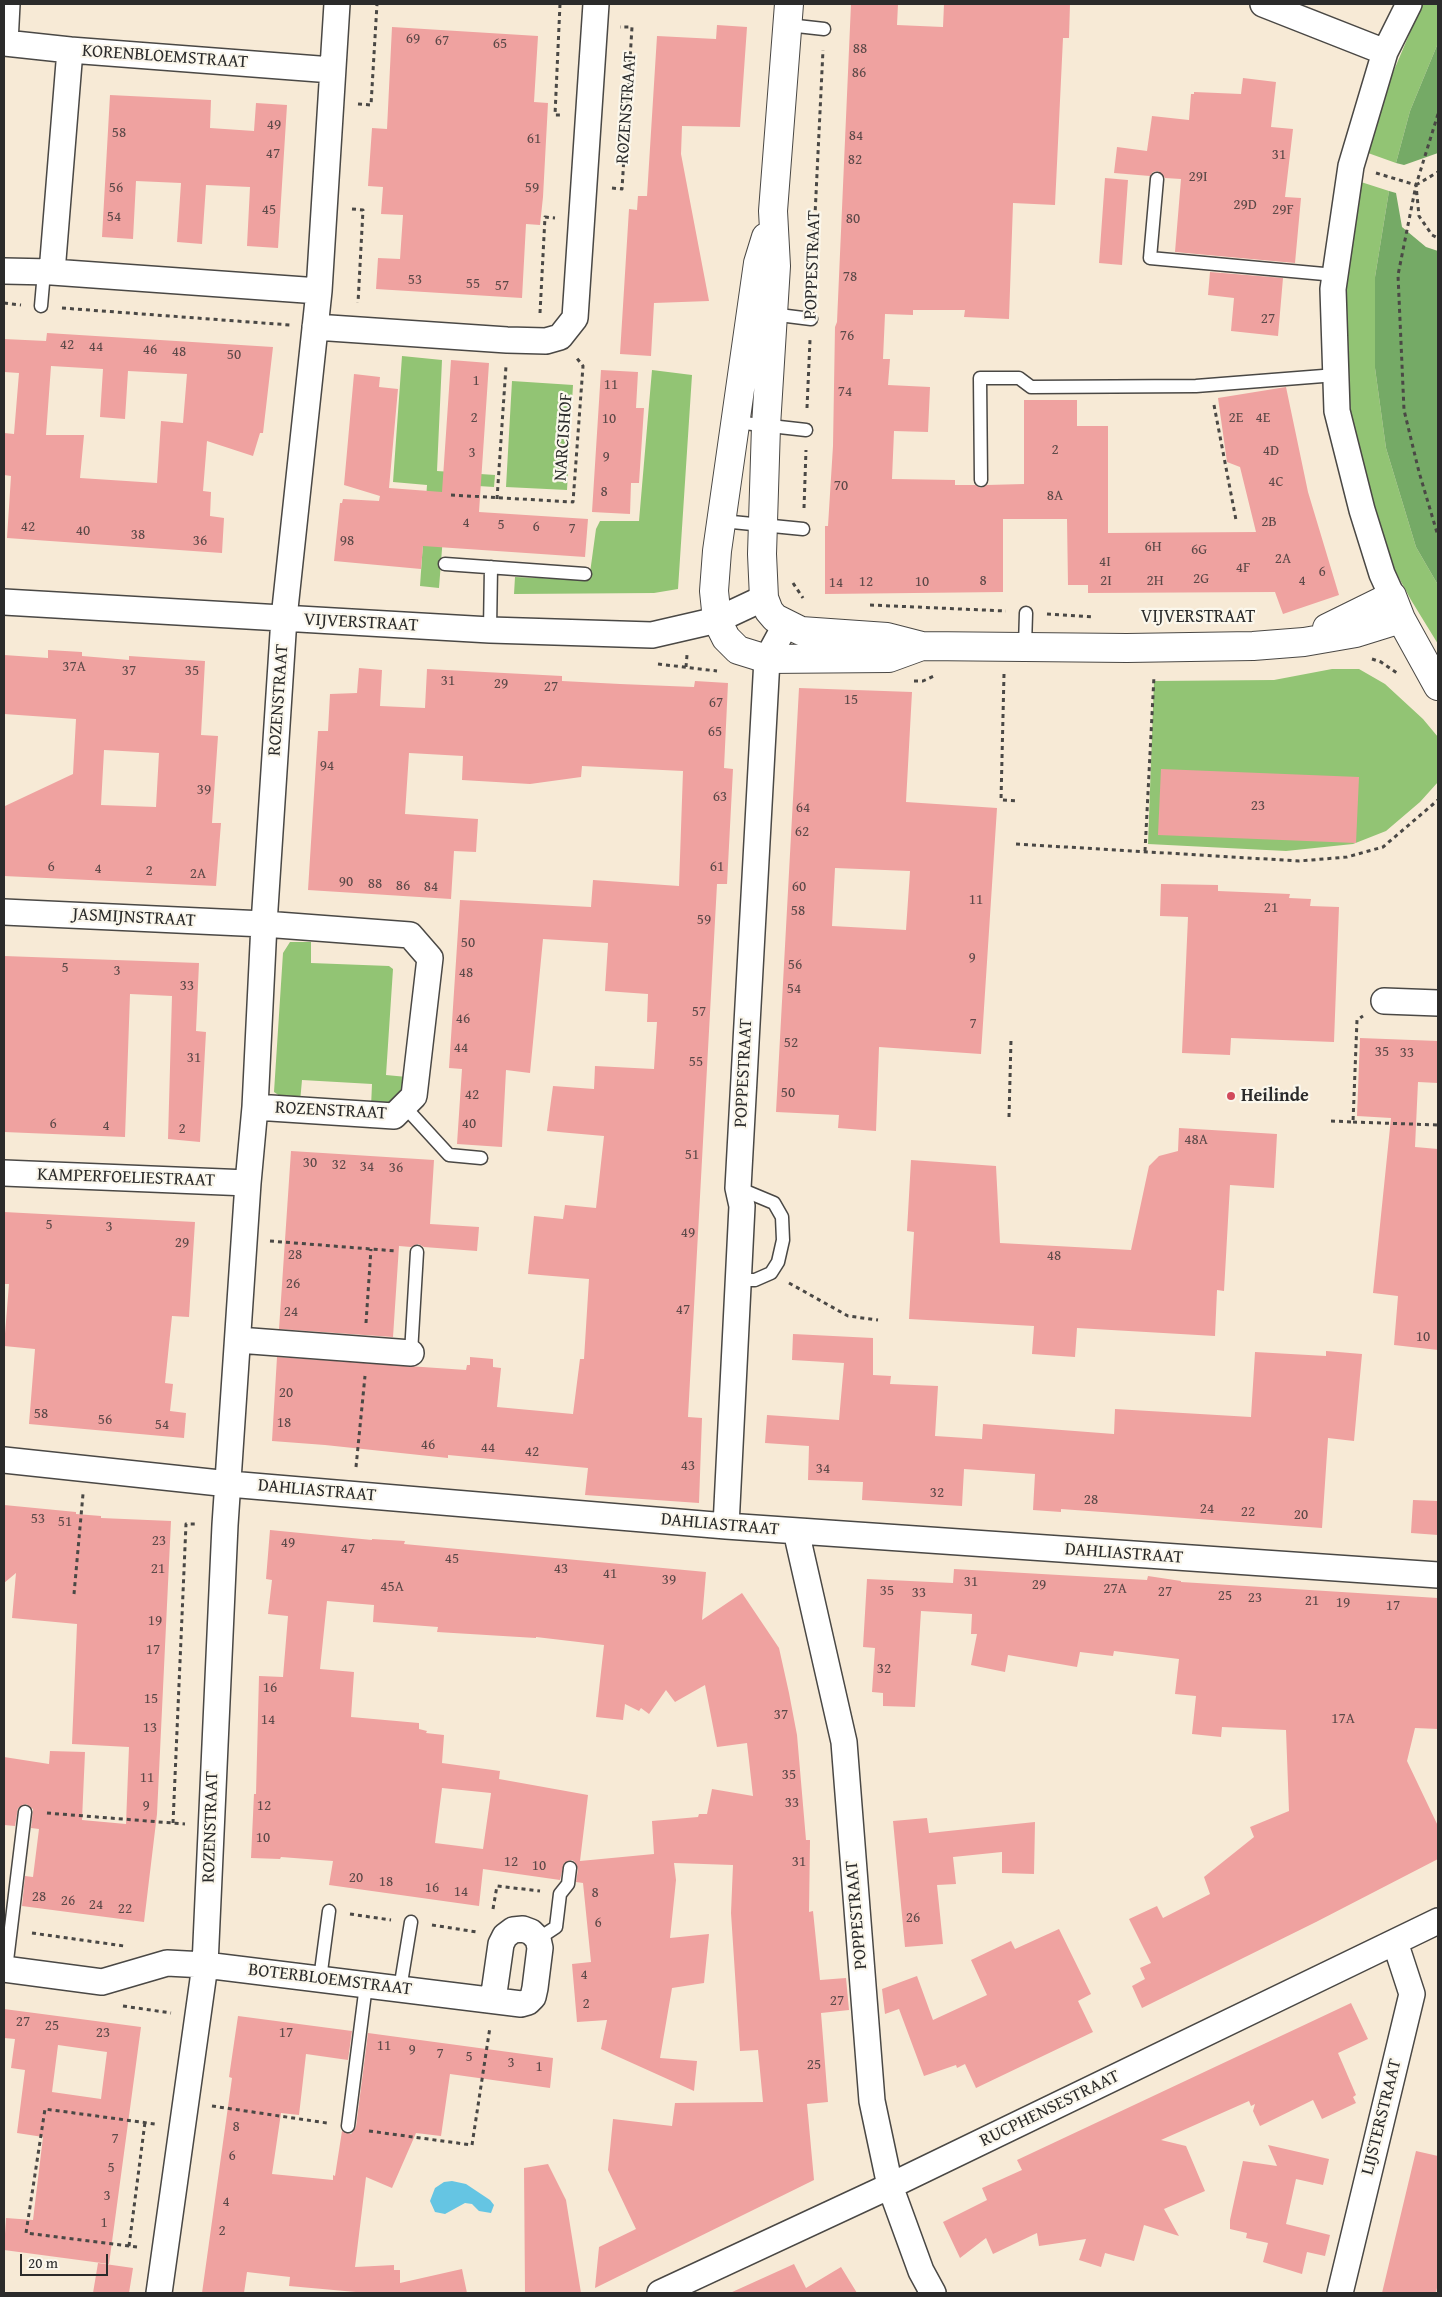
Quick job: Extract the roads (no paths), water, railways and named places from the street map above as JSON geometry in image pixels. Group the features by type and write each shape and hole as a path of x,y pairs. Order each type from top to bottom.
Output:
{"street":[{"path":"7,4 5,43 70,50"},
{"name":"ROZENSTRAAT","path":"159,2293 205,1965 225,1526 248,1183 256,1107 264,924 284,618 319,292 337,4"},
{"path":"1263,4 1385,52"},
{"path":"1409,4 1385,52 1351,166 1333,288 1337,411 1362,510 1382,574 1397,608 1438,686"},
{"path":"315,327 507,340 549,339 575,318 595,14"},
{"path":"764,598 763,526 766,426 762,312 758,263 774,211 788,15"},
{"name":"KORENBLOEMSTRAAT","path":"48,272 70,50 332,70"},
{"path":"4,270 319,292"},
{"path":"717,620 714,591 736,422 762,312"},
{"name":"VIJVERSTRAAT","path":"4,602 490,630 652,635 717,620 764,598 769,611 786,624 801,630 886,637 922,646 1206,647 1304,642 1356,633 1397,608"},
{"name":"VIJVERSTRAAT","path":"717,620 726,638 738,650 767,659 889,658 922,646"},
{"name":"POPPESTRAAT","path":"726,1526 742,1206 738,1188 767,659 786,624"},
{"name":"JASMIJNSTRAAT","path":"4,912 264,924"},
{"name":"ROZENSTRAAT","path":"256,1107 394,1116 414,1096 430,958 410,936 264,924"},
{"path":"1384,1001 1438,1003"},
{"name":"KAMPERFOELIESTRAAT","path":"4,1173 248,1183"},
{"path":"238,1340 411,1353"},
{"name":"DAHLIASTRAAT","path":"4,1460 229,1484 726,1526 1438,1575"},
{"name":"POPPESTRAAT","path":"796,1531 844,1742 872,2101 890,2186 921,2271 933,2293"},
{"name":"RUCPHENSESTRAAT","path":"660,2293 890,2186 1438,1922"},
{"path":"493,2000 501,1944 505,1936 513,1930 522,1929 531,1932 538,1939"},
{"name":"BOTERBLOEMSTRAAT","path":"5,1969 102,1982 167,1963 205,1965 520,2004 528,2002 532,1997 540,1948 538,1939"},
{"name":"LIJSTERSTRAAT","path":"1340,2293 1412,1994 1395,1942"}],"lane":[{"path":"788,15 824,29"},
{"path":"1157,179 1150,258 1335,275"},
{"path":"41,306 48,272"},
{"path":"762,312 810,319"},
{"path":"982,480 980,378 1019,378 1032,387 1212,384 1336,375"},
{"path":"736,422 806,430"},
{"path":"722,521 803,529"},
{"path":"445,564 585,574"},
{"path":"490,630 491,567"},
{"path":"1025,646 1026,612"},
{"path":"404,1106 449,1155 482,1158"},
{"path":"738,1188 774,1204 782,1217 783,1240 778,1262 771,1273 756,1280 738,1280"},
{"path":"411,1353 417,1252"},
{"path":"5,1969 25,1812"},
{"path":"538,1939 556,1926 560,1894 568,1884 570,1868"},
{"path":"320,1979 329,1911"},
{"path":"400,1989 411,1922"},
{"path":"348,2126 366,1985"}],"water":[{"path":"452,2181 466,2184 490,2200 494,2205 491,2213 479,2211 472,2204 465,2203 445,2214 435,2212 430,2201 435,2188 444,2182"}],"place":[{"name":"Heilinde","path":"1231,1096"}]}
